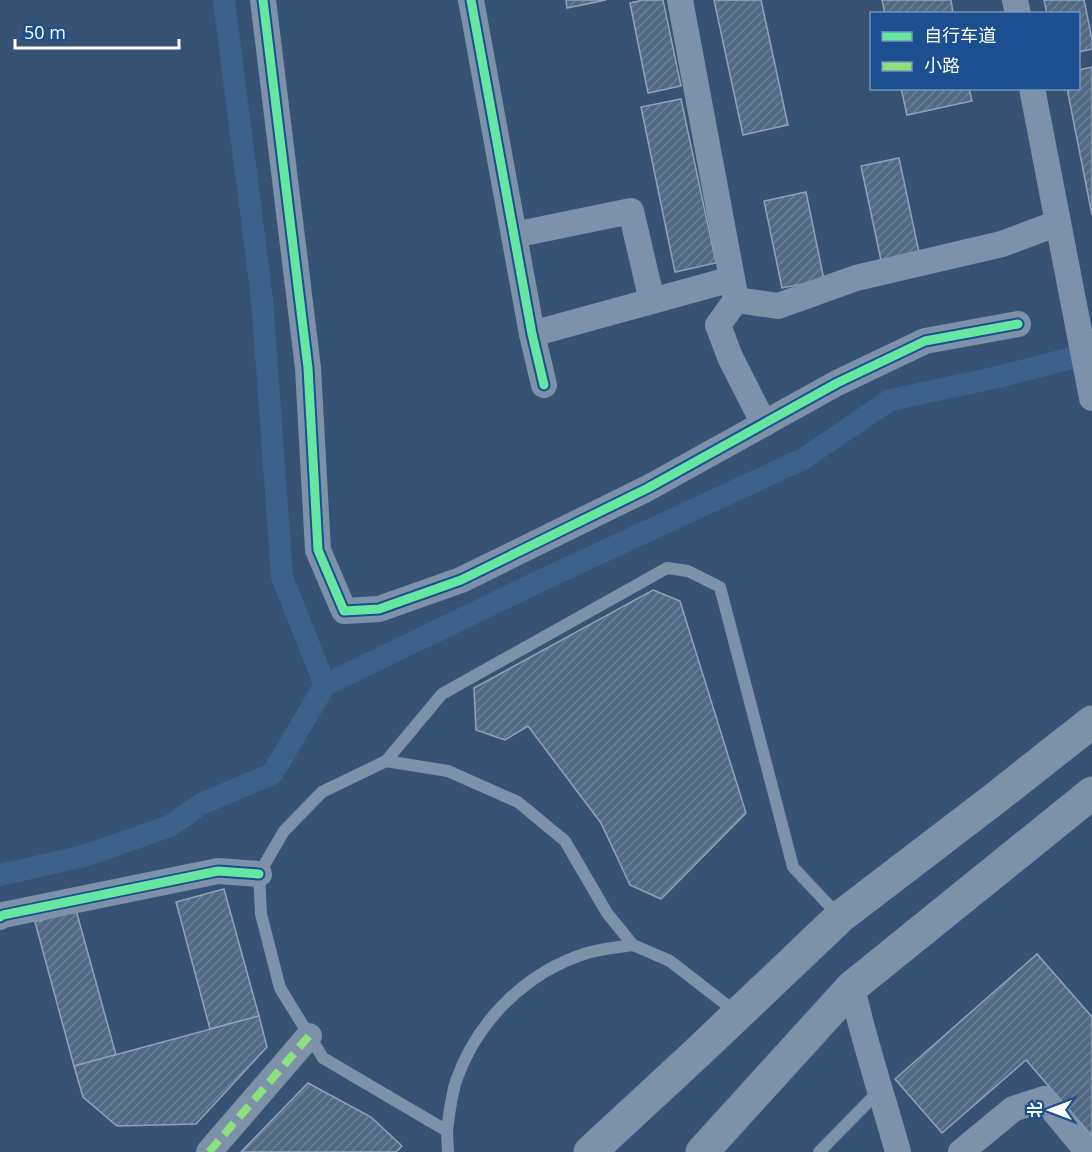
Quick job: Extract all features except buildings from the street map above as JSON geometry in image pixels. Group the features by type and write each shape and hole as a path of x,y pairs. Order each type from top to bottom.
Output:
{"highway":[{"path":"590,1152 840,917 1092,722"},
{"path":"702,1152 852,987 1092,793"}],"street":[{"path":"263,0 308,368 318,550 344,611 379,609 461,580 648,488 837,383 925,341 1018,324"},
{"path":"471,0 532,334 544,385"},
{"path":"680,0 734,290 718,325 730,357 764,424"},
{"path":"1032,90 1092,398"},
{"path":"514,236 631,212 652,301"},
{"path":"532,334 652,301 734,290 778,306 856,278 1002,244 1058,223"},
{"path":"0,917 218,870 260,874"},
{"path":"852,987 898,1152"},
{"path":"209,1152 309,1036"},
{"path":"961,1152 1013,1109 1044,1099 1088,1152"}],"lane":[{"path":"447,1131 323,1058 280,988 261,914 260,874 284,831 322,792 386,761 442,694 667,568 688,571 720,587 793,867 840,917"},
{"path":"386,761 448,771 518,802 565,841 607,913 633,945 670,961 738,1014"},
{"path":"448,1152 447,1131 456,1082 477,1037 492,1017 509,999 546,971 588,953 633,945"},
{"path":"819,1152 880,1089"}],"waterway":[{"path":"224,0 262,299 282,577 325,685"},
{"path":"0,875 84,856 170,826 201,804 272,774 325,685 544,579 803,459 890,400 998,377 1092,353"}],"marked path":[{"path":"209,1152 309,1036"}],"cycle path":[{"path":"263,0 308,368 318,550 344,611 379,609 461,580 648,488 837,383 925,341 1018,324"},
{"path":"471,0 532,334 544,385"},
{"path":"0,917 218,871 259,874"}]}
